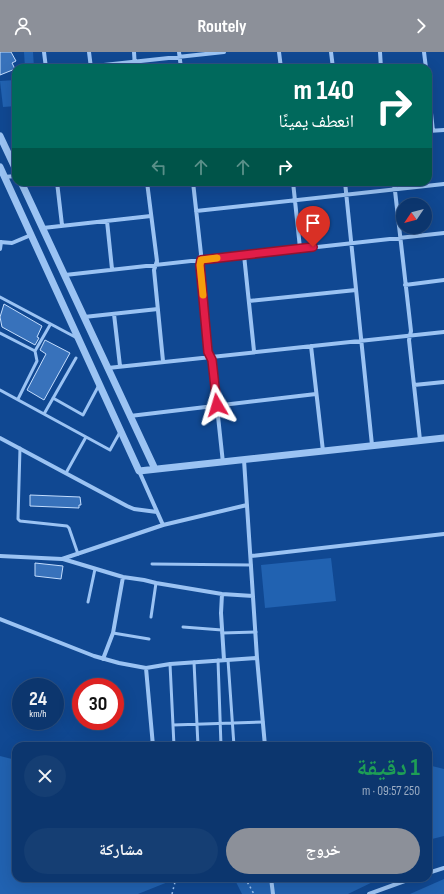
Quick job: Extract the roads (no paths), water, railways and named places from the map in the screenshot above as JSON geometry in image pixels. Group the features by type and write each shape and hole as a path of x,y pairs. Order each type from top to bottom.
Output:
{"street":[{"path":"44,52 46,64"},
{"path":"89,52 91,64"},
{"path":"134,52 135,62"},
{"path":"117,64 179,54 224,52"},
{"path":"279,52 280,64"},
{"path":"331,52 332,64"},
{"path":"380,52 381,64"},
{"path":"424,52 426,64"},
{"path":"179,54 180,64"},
{"path":"432,131 444,130"},
{"path":"0,136 12,162"},
{"path":"0,167 163,525"},
{"path":"4,177 12,176"},
{"path":"432,185 444,184"},
{"path":"24,186 155,469"},
{"path":"58,186 62,225"},
{"path":"147,186 157,261 154,270 164,361"},
{"path":"193,186 208,352 212,360 223,462"},
{"path":"293,186 300,248"},
{"path":"346,186 372,445"},
{"path":"394,186 411,331 409,340 420,440"},
{"path":"196,211 428,186"},
{"path":"43,228 151,216"},
{"path":"107,221 112,269"},
{"path":"65,274 444,233"},
{"path":"0,249 1,242 12,243 31,235"},
{"path":"244,255 254,351"},
{"path":"406,285 444,280"},
{"path":"249,301 356,290"},
{"path":"84,317 158,309"},
{"path":"114,314 120,366"},
{"path":"108,368 254,351 444,332"},
{"path":"311,346 323,451"},
{"path":"414,385 444,382"},
{"path":"130,416 316,394"},
{"path":"0,438 127,506 157,512"},
{"path":"139,471 444,438"},
{"path":"244,460 257,658 265,742"},
{"path":"62,559 163,525 247,505"},
{"path":"251,556 444,534"},
{"path":"0,556 62,559 95,570 123,577 144,580 156,584 222,594 253,596"},
{"path":"103,659 113,633 123,577"},
{"path":"222,594 222,632 226,660"},
{"path":"0,619 103,659 146,668 170,664 257,658"},
{"path":"146,668 153,742"},
{"path":"432,872 444,868"},
{"path":"271,882 273,894"},
{"path":"369,894 402,882"}],"lane":[{"path":"0,297 78,339"},
{"path":"18,399 37,361 36,351 50,325"},
{"path":"0,333 36,351"},
{"path":"44,414 76,358"},
{"path":"53,398 83,415 99,384"},
{"path":"0,390 110,450 121,430"},
{"path":"66,473 86,437"},
{"path":"20,448 18,519 20,521 67,526 78,554"},
{"path":"152,564 252,565"},
{"path":"88,602 95,570"},
{"path":"151,617 156,584"},
{"path":"183,627 222,632 256,632"},
{"path":"113,633 149,639"},
{"path":"218,660 221,742"},
{"path":"226,660 234,742"},
{"path":"194,662 198,742"},
{"path":"170,664 174,742"},
{"path":"173,725 263,722"}]}
